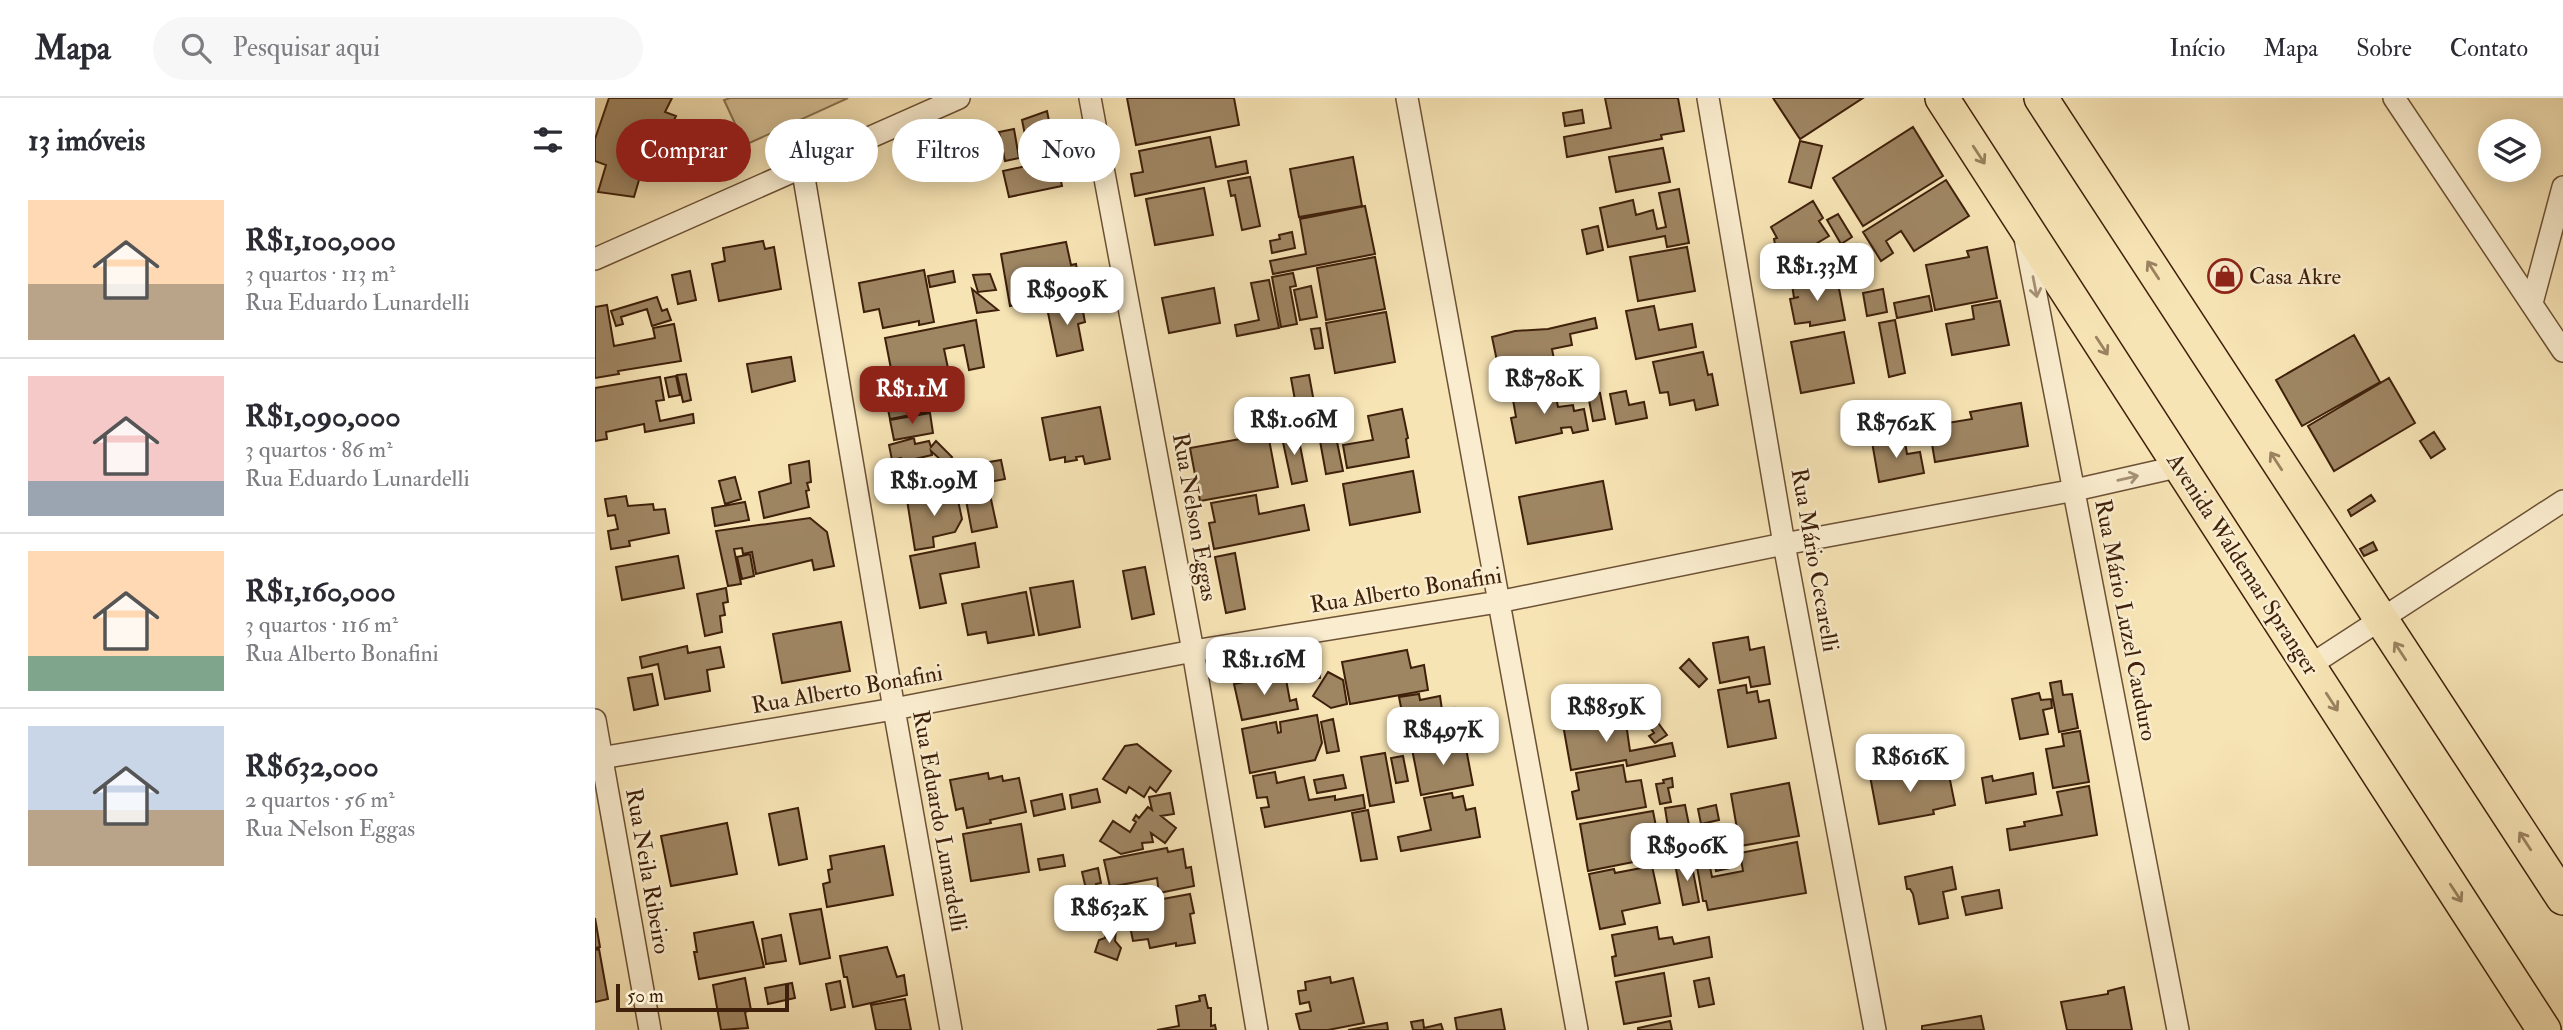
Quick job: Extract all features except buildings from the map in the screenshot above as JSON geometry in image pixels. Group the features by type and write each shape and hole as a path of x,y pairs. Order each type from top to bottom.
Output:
{"main road":[{"name":"Avenida Waldemar Spranger","path":"1941,98 2544,1030"},
{"path":"2041,98 2563,898"}],"street":[{"path":"878,133 959,98"},
{"name":"Rua Nelson Eggas","path":"1090,98 1193,651 1257,1030"},
{"path":"1407,98 1577,1030"},
{"name":"Rua Mário Cecarelli","path":"1708,98 1784,544 1875,1030"},
{"path":"2394,98 2563,351"},
{"path":"595,259 766,182"},
{"name":"Rua Eduardo Lunardelli","path":"805,182 951,1030"},
{"path":"2532,303 2563,187"},
{"name":"Rua Mário Luzel Cauduro","path":"2022,220 2178,1030"},
{"name":"Rua Alberto Bonafini","path":"598,759 894,709 1193,651 1498,602 1784,544 2075,490 2181,466"},
{"path":"2309,666 2563,501"},
{"name":"Rua Neila Ribeiro","path":"595,720 598,759 650,1030"}],"shaded area":[{"path":"848,98 802,119 765,119 765,136 751,142 751,119 733,119 724,100"}],"place":[{"name":"Casa Akre","path":"2225,276"}]}
